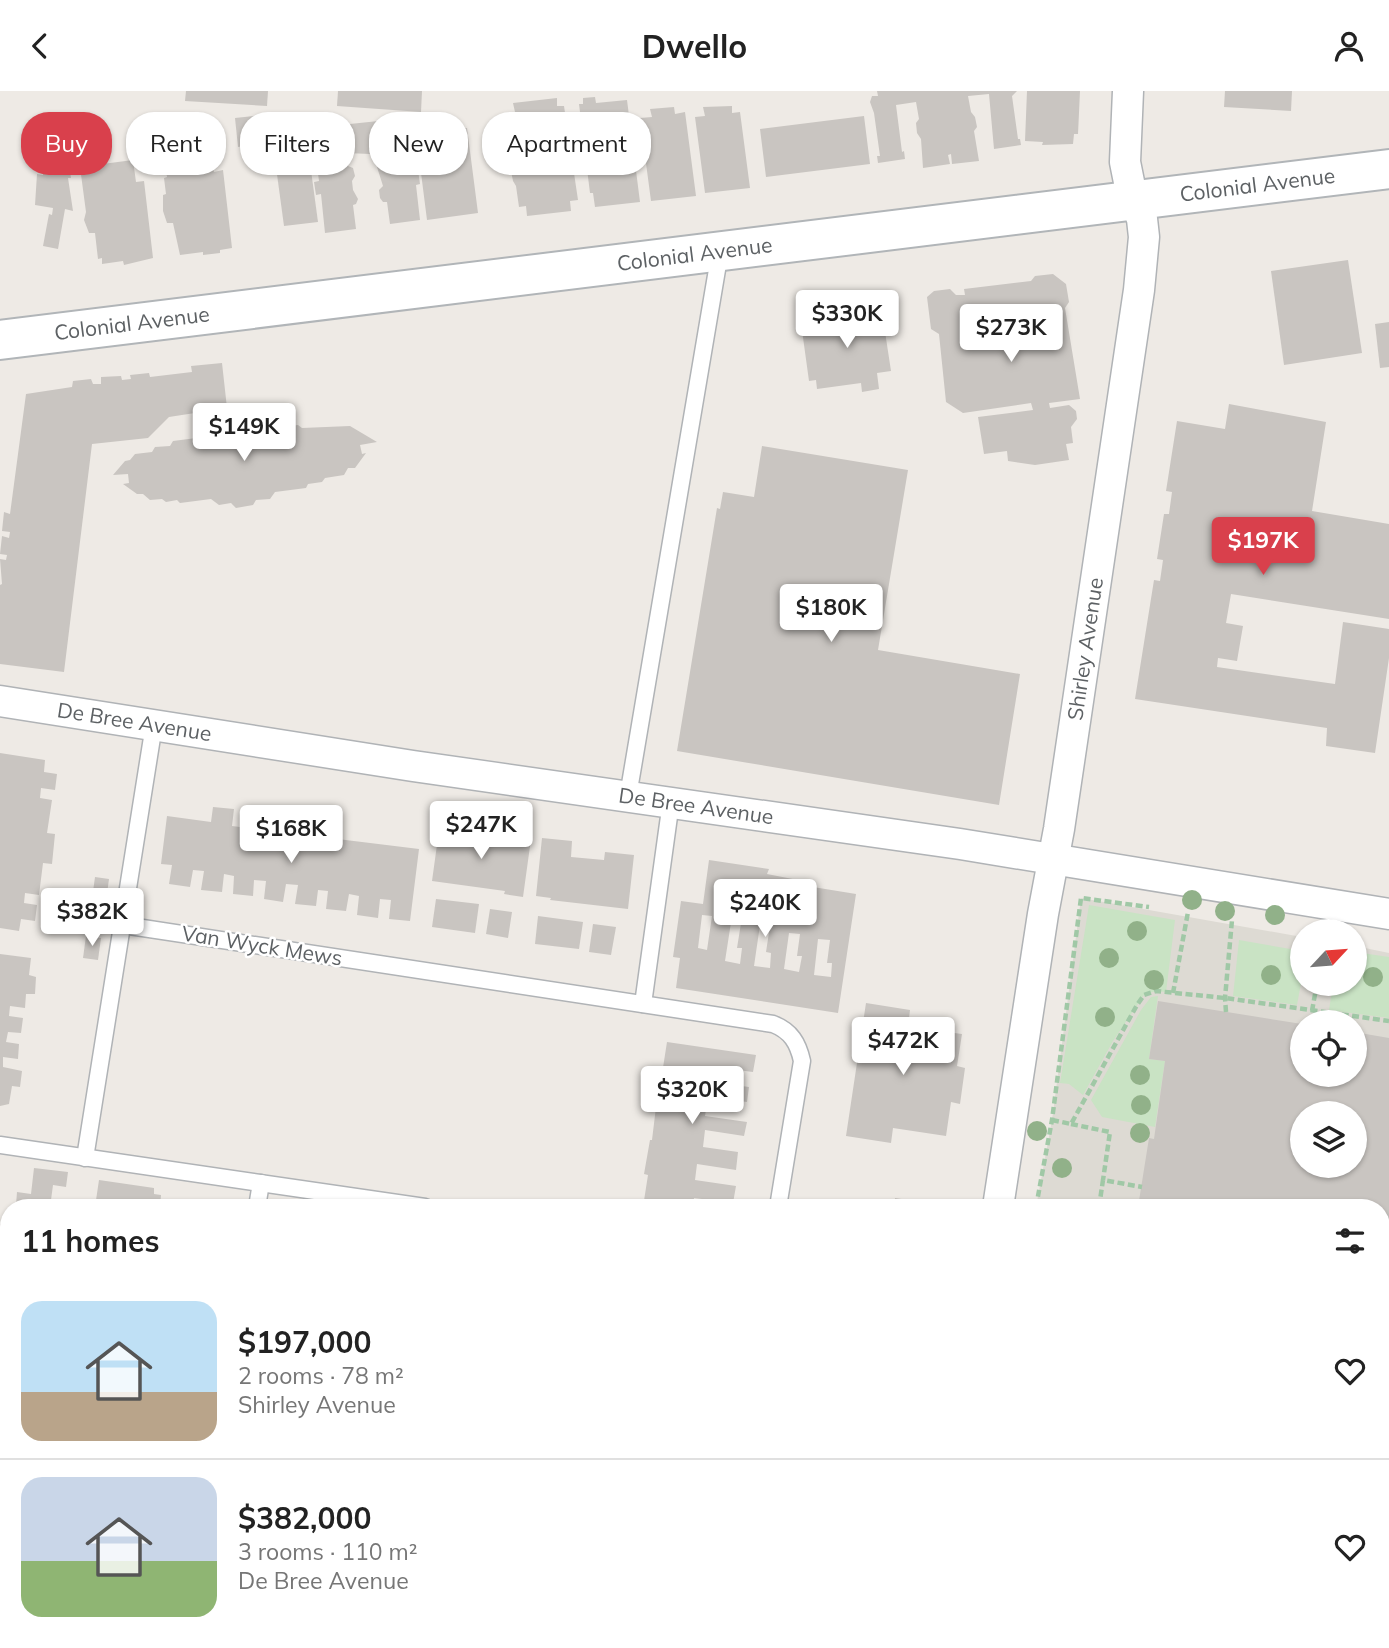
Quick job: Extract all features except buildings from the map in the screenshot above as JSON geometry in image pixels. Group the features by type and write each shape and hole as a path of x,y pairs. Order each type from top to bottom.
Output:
{"street":[{"name":"Shirley Avenue","path":"999,1199 1043,913 1054,860 1139,290 1144,237 1142,219 1130,187 1125,162 1128,91"},
{"name":"Colonial Avenue","path":"0,340 1389,169"},
{"name":"De Bree Avenue","path":"0,701 960,843 1389,914"}],"lane":[{"path":"628,796 720,252"},
{"path":"85,1158 154,725"},
{"path":"643,1004 671,802"},
{"name":"Van Wyck Mews","path":"123,925 782,1027 792,1035 802,1061 779,1199"},
{"path":"0,1145 368,1199"},
{"path":"258,1199 261,1184"}],"path":[{"path":"1038,1199 1052,1120 1081,898 1161,909"},
{"path":"1175,910 1199,914"},
{"path":"1173,993 1188,912"},
{"path":"1221,918 1244,922"},
{"path":"1226,1012 1232,920"},
{"path":"1071,1124 1144,995 1156,991 1305,1010"},
{"path":"1367,1018 1389,1021"},
{"path":"1052,1120 1110,1132 1100,1199"},
{"path":"1103,1181 1142,1187"}],"shaded area":[{"path":"1081,898 1290,935 1290,996 1367,996 1367,948 1389,953 1389,1199 1037,1199 1052,1120"}],"green space":[{"path":"1089,905 1175,920 1166,992 1156,991 1144,995 1113,1041 1083,1095 1069,1084 1060,1083"},
{"path":"1239,940 1290,949 1290,996 1299,996 1297,1005 1233,996"},
{"path":"1367,954 1389,957 1389,1018 1367,1015 1367,1010 1329,1010 1331,996 1367,996"},
{"path":"1158,996 1149,1059 1165,1061 1155,1127 1102,1117 1091,1100 1141,1010 1151,997"}]}
